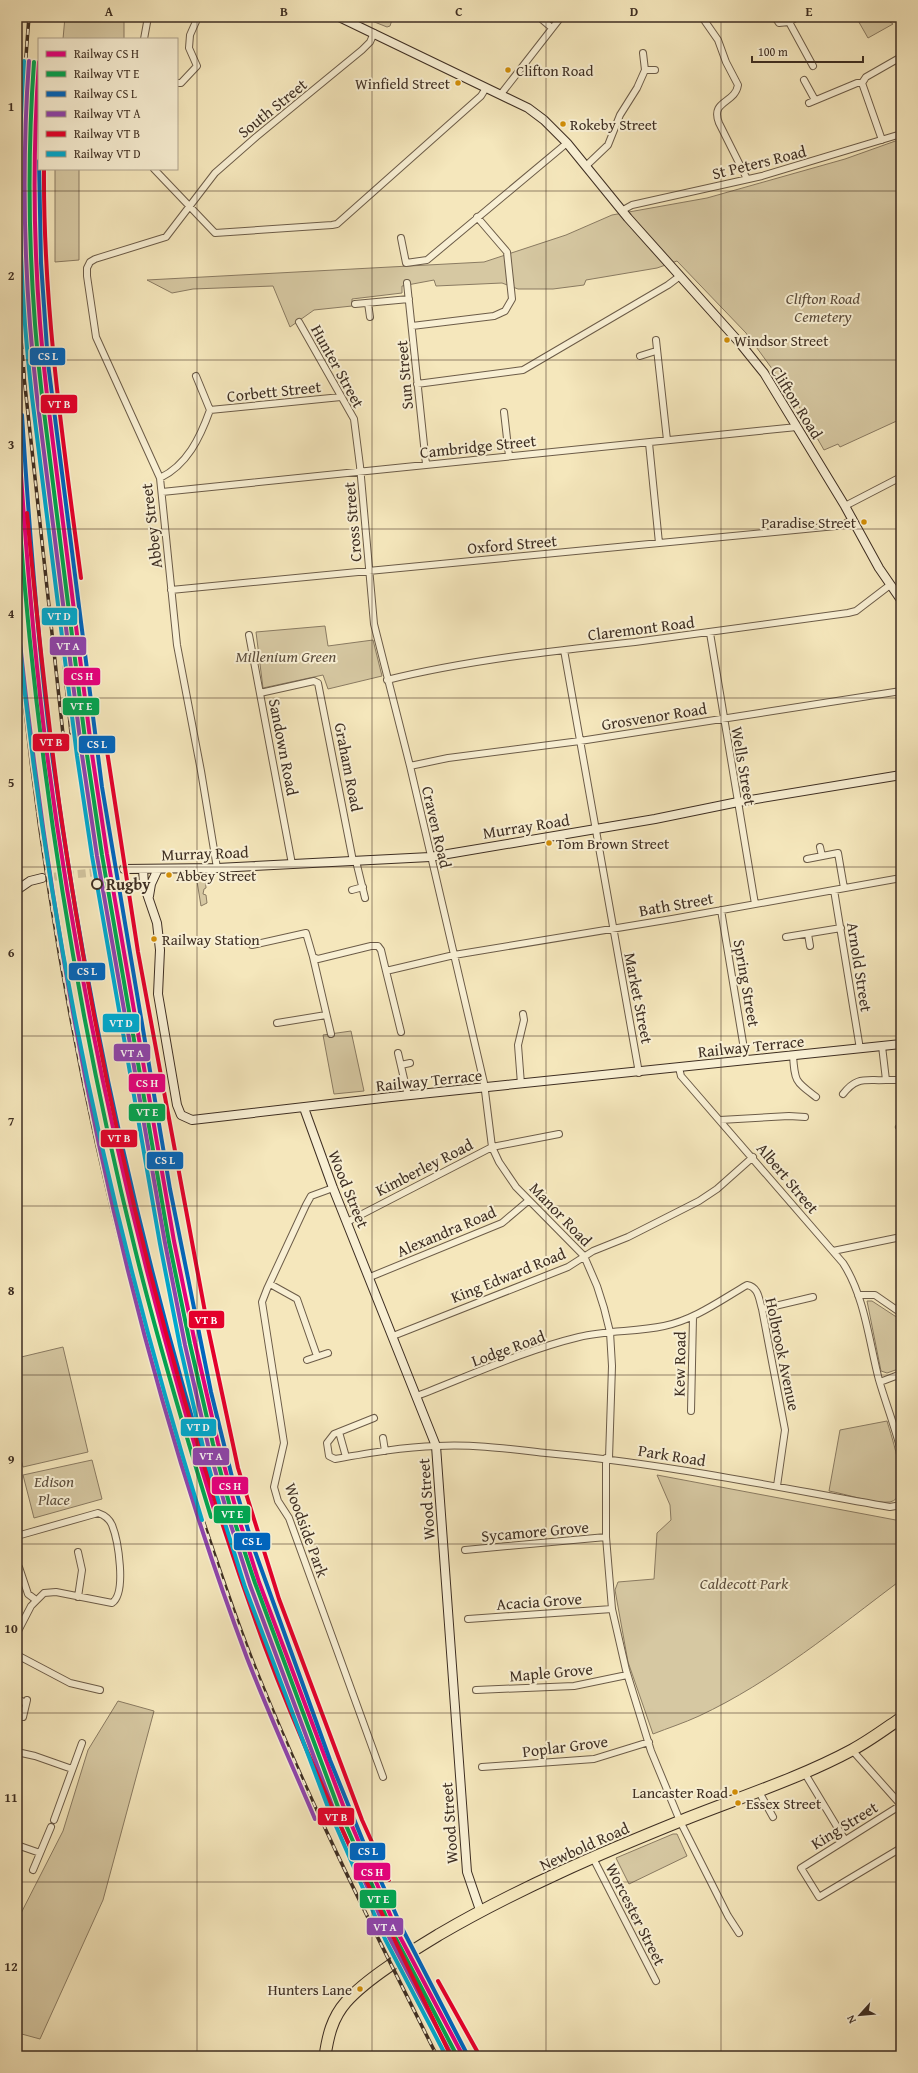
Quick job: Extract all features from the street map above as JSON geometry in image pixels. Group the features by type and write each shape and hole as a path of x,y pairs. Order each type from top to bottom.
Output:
{"highway":[{"name":"Newbold Road","path":"325,2056 329,2033 339,2012 346,2002 360,1989 415,1949 480,1910 593,1858 680,1821 804,1772 852,1750 901,1718"}],"street":[{"path":"144,38 148,17"},
{"path":"178,83 181,83 197,66 189,48 190,35 198,17"},
{"name":"Clifton Road","path":"339,17 528,108 544,120 567,143 587,165 628,218 739,342 764,373 853,519 890,585 901,600"},
{"path":"539,17 552,28"},
{"path":"501,94 561,17"},
{"path":"702,17 718,40 726,62 738,85 735,94 717,108 716,112 719,123 747,179"},
{"path":"775,17 779,23 789,22 797,17"},
{"path":"789,22 813,66"},
{"name":"South Street","path":"189,207 215,173 256,137 362,50 370,42 374,33"},
{"path":"587,165 608,145 620,115 637,88 645,70 643,53"},
{"path":"862,83 866,77 901,57"},
{"path":"645,70 655,70"},
{"path":"804,80 815,100"},
{"path":"809,103 857,83 862,83"},
{"path":"862,83 882,140"},
{"path":"155,170 215,233 337,224 481,96 486,88"},
{"name":"St Peters Road","path":"623,210 632,205 806,164 901,134"},
{"path":"400,238 406,262 427,260 567,143"},
{"name":"Abbey Street","path":"189,207 166,237 94,259 90,262 87,268 90,307 96,337 160,478 177,645 201,771 217,868"},
{"path":"412,326 494,316 504,311 508,307 512,299 512,289 507,252 477,217"},
{"path":"417,384 523,370 668,285 680,276"},
{"name":"Sun Street","path":"407,283 426,464"},
{"path":"355,304 409,299"},
{"path":"368,304 370,317"},
{"name":"Hunter Street","path":"299,322 354,419 360,471"},
{"path":"656,340 656,351 667,440"},
{"path":"640,356 656,351"},
{"path":"160,478 178,467 186,458 203,430 210,410 196,376"},
{"name":"Corbett Street","path":"210,410 341,397"},
{"path":"504,412 509,456"},
{"name":"Cambridge Street","path":"162,492 797,427"},
{"path":"649,443 659,543"},
{"name":"Cross Street","path":"360,471 369,571"},
{"path":"845,506 901,477"},
{"name":"Oxford Street","path":"172,590 836,526 843,525 853,519"},
{"name":"Craven Road","path":"369,571 372,611 387,680 410,766 485,1088"},
{"name":"Claremont Road","path":"387,680 440,668 564,650 710,633 848,613 856,611 890,585"},
{"name":"Wells Street","path":"710,633 755,904"},
{"name":"Sandown Road","path":"249,635 292,864"},
{"path":"564,650 612,928"},
{"name":"Graham Road","path":"260,693 314,681 318,683 321,691 355,861 365,898"},
{"name":"Grosvenor Road","path":"410,766 448,758 580,740 901,691"},
{"name":"Murray Road","path":"124,869 217,868 430,857 656,819 738,802 901,775"},
{"path":"820,847 822,856"},
{"path":"807,860 838,853 844,888"},
{"name":"Railway Terrace","path":"149,897 151,884 150,869"},
{"name":"Railway Terrace","path":"150,869 144,885 149,897 158,932 160,950 158,994 177,1105 181,1115 192,1120 901,1044"},
{"path":"17,890 30,881 42,878"},
{"name":"Bath Street","path":"386,971 454,955 901,878"},
{"path":"352,890 363,887"},
{"name":"Arnold Street","path":"834,890 860,1049"},
{"name":"Spring Street","path":"721,910 740,1017 746,1061"},
{"name":"Market Street","path":"612,928 639,1073"},
{"path":"786,937 841,928"},
{"path":"252,945 306,933 331,1034"},
{"path":"808,934 810,946"},
{"path":"313,957 318,958 371,946 378,946 381,950 401,1032"},
{"path":"278,1023 326,1015"},
{"path":"521,1084 518,1045 524,1017 532,1019"},
{"path":"882,1046 886,1080"},
{"path":"398,1053 408,1096"},
{"path":"793,1056 795,1079 798,1084 816,1097"},
{"path":"401,1065 410,1063"},
{"name":"Albert Street","path":"679,1068 682,1076 753,1157 849,1272 858,1295 880,1382 898,1426 901,1451"},
{"path":"843,1094 852,1083 858,1081 901,1080"},
{"name":"Manor Road","path":"485,1088 492,1147 499,1162 528,1201 562,1232 584,1256 597,1286 610,1332 612,1366 607,1458"},
{"name":"Wood Street","path":"304,1108 333,1188 370,1277 436,1446 467,1872 471,1890 480,1910"},
{"path":"720,1120 789,1116 805,1117"},
{"name":"Kimberley Road","path":"347,1222 492,1147 559,1134"},
{"name":"King Edward Road","path":"393,1336 568,1267 584,1256 628,1237 699,1202 717,1189 753,1157"},
{"name":"Woodside Park","path":"333,1188 312,1196 306,1205 262,1302 284,1442 274,1486 278,1501 289,1518 383,1777"},
{"name":"Alexandra Road","path":"370,1277 502,1223 528,1201"},
{"path":"833,1251 901,1237"},
{"path":"270,1284 297,1299 317,1356"},
{"name":"Holbrook Avenue","path":"610,1332 664,1326 693,1317 747,1285 756,1290 762,1309 785,1430 777,1486"},
{"path":"858,1295 876,1295 901,1313"},
{"path":"762,1309 813,1297"},
{"name":"Kew Road","path":"691,1411 693,1317"},
{"name":"Lodge Road","path":"417,1396 540,1349 578,1337 610,1332"},
{"path":"307,1360 328,1353"},
{"path":"880,1382 901,1374"},
{"path":"346,1457 339,1432 374,1418"},
{"name":"Park Road","path":"339,1432 334,1434 327,1443 329,1456 335,1459 385,1451 436,1446 470,1446 607,1458 678,1468 890,1507 901,1504"},
{"path":"382,1438 385,1451"},
{"path":"607,1458 606,1537 612,1609 627,1674 649,1742 680,1821 728,1916 739,1933"},
{"path":"17,1536 98,1513 106,1516 112,1524 120,1556 120,1589 112,1604 56,1592 44,1593 36,1600 17,1633"},
{"name":"Sycamore Grove","path":"465,1550 606,1537"},
{"path":"78,1552 82,1570 78,1597"},
{"path":"19,1567 28,1594 36,1600"},
{"name":"Acacia Grove","path":"468,1619 612,1609"},
{"path":"17,1655 70,1683 100,1690"},
{"name":"Maple Grove","path":"476,1690 574,1686 627,1674"},
{"path":"17,1699 27,1702 23,1717"},
{"name":"Poplar Grove","path":"482,1767 594,1759 649,1742"},
{"path":"54,1820 67,1788 72,1769 82,1743"},
{"path":"852,1750 901,1805"},
{"path":"17,1752 35,1756 72,1769"},
{"path":"804,1772 846,1840"},
{"path":"758,1790 773,1817"},
{"name":"King Street","path":"901,1805 802,1868 819,1897 901,1848"},
{"path":"33,1870 51,1827"},
{"path":"17,1845 40,1853"},
{"name":"Worcester Street","path":"593,1858 656,1981"}],"green space":[{"path":"65,17 124,17 124,38 63,38"},
{"path":"362,17 393,17 390,26 387,27"},
{"path":"856,17 883,17 893,24 868,38"},
{"name":"Clifton Road Cemetery","path":"901,139 901,419 840,447 838,444 824,450 797,403 746,333 677,261 657,268 586,280 584,285 553,289 518,289 502,283 436,286 434,280 402,286 402,293 352,299 352,306 314,310 290,327 273,286 193,289 172,293 147,280 484,262 566,235 612,215 707,198 845,159"},
{"path":"55,170 79,170 79,260 55,262"},
{"name":"Millenium Green","path":"325,626 328,646 373,640 382,676 328,689 323,675 263,688 256,632"},
{"path":"196,875 205,876 206,888 204,889 203,894 206,895 207,903 201,906"},
{"path":"351,1031 364,1091 334,1094 323,1035"},
{"path":"867,1301 872,1301 901,1320 901,1368 887,1373 881,1371"},
{"path":"63,1347 88,1452 23,1467 17,1444 17,1358"},
{"path":"887,1421 899,1465 900,1490 897,1498 890,1502 877,1502 829,1491 840,1430"},
{"name":"Edison Place","path":"92,1460 102,1499 34,1518 23,1475"},
{"name":"Caldecott Park","path":"657,1475 901,1521 901,1580 778,1671 699,1716 653,1734 628,1662 615,1590 618,1582 654,1579 657,1533 671,1520 670,1505"},
{"path":"118,1701 154,1711 103,1900 40,2039 17,2034 17,1921 63,1831 88,1750"},
{"path":"673,1834 677,1834 687,1856 629,1884 616,1858"}],"tunnel":[{"path":"42,878 124,869"}],"railway":[{"path":"29,17 23,106 23,196 46,417 84,708 115,920 150,1131 196,1370 211,1437 230,1506 252,1576 331,1789 363,1867 417,1982 458,2056"},
{"path":"25,277 24,377 63,734"},
{"path":"29,345 45,475 71,733"},
{"path":"17,632 36,800 48,884 77,1050 113,1215 149,1353 175,1437 223,1581 261,1682 323,1824 437,2056"}],"transit line":[{"path":"24,61 20,145 20,229 24,313 32,397 77,756 92,856 160,1244 180,1346 203,1447 245,1587 329,1810 385,1939 446,2056"},
{"path":"29,61 25,145 25,229 29,313 37,397 82,755 97,856 165,1243 185,1345 208,1445 228,1516 250,1585 333,1808 389,1937 452,2056"},
{"path":"34,62 30,145 30,229 34,313 42,396 87,755 102,855 169,1242 190,1344 213,1444 232,1514 255,1583 338,1807 394,1935 457,2056"},
{"path":"38,83 35,145 35,228 39,312 47,395 92,754 107,854 174,1241 195,1343 218,1443 237,1513 259,1582 343,1805 398,1933 463,2056"},
{"path":"39,170 41,263 48,363 102,787 170,1189 211,1392 232,1477 253,1546 330,1760 365,1846 403,1930 467,2054"},
{"path":"44,170 47,272 55,374 81,578"},
{"path":"17,415 29,581 41,705 60,844 76,941 114,1135 137,1231 161,1326 216,1516"},
{"path":"22,415 34,580 46,705 65,844 81,941 99,1038 142,1230 166,1325 221,1515"},
{"path":"17,491 34,682 46,777 75,967 113,1155 143,1283 171,1384 211,1517"},
{"path":"27,513 59,802 94,1017 140,1230 167,1336 196,1441 229,1544 285,1699 352,1852 449,2052"},
{"path":"17,616 32,748 51,881 73,1013 99,1144 129,1275 164,1404 203,1532 247,1658 315,1819"},
{"path":"17,618 45,847 64,961 86,1074 111,1186 139,1298 169,1409 202,1520"},
{"path":"105,738 138,952 208,1328 238,1468 279,1599 362,1820 389,1880"},
{"path":"438,1981 477,2051"}],"place":[{"name":"Clifton Road","path":"508,70"},
{"name":"Winfield Street","path":"458,83"},
{"name":"Rokeby Street","path":"563,124"},
{"name":"Windsor Street","path":"727,340"},
{"name":"Paradise Street","path":"864,522"},
{"name":"Tom Brown Street","path":"549,843"},
{"name":"Abbey Street","path":"169,875"},
{"name":"Rugby","path":"97,884"},
{"name":"Railway Station","path":"154,939"},
{"name":"Lancaster Road","path":"735,1792"},
{"name":"Essex Street","path":"738,1803"},
{"name":"Hunters Lane","path":"360,1989"}]}
